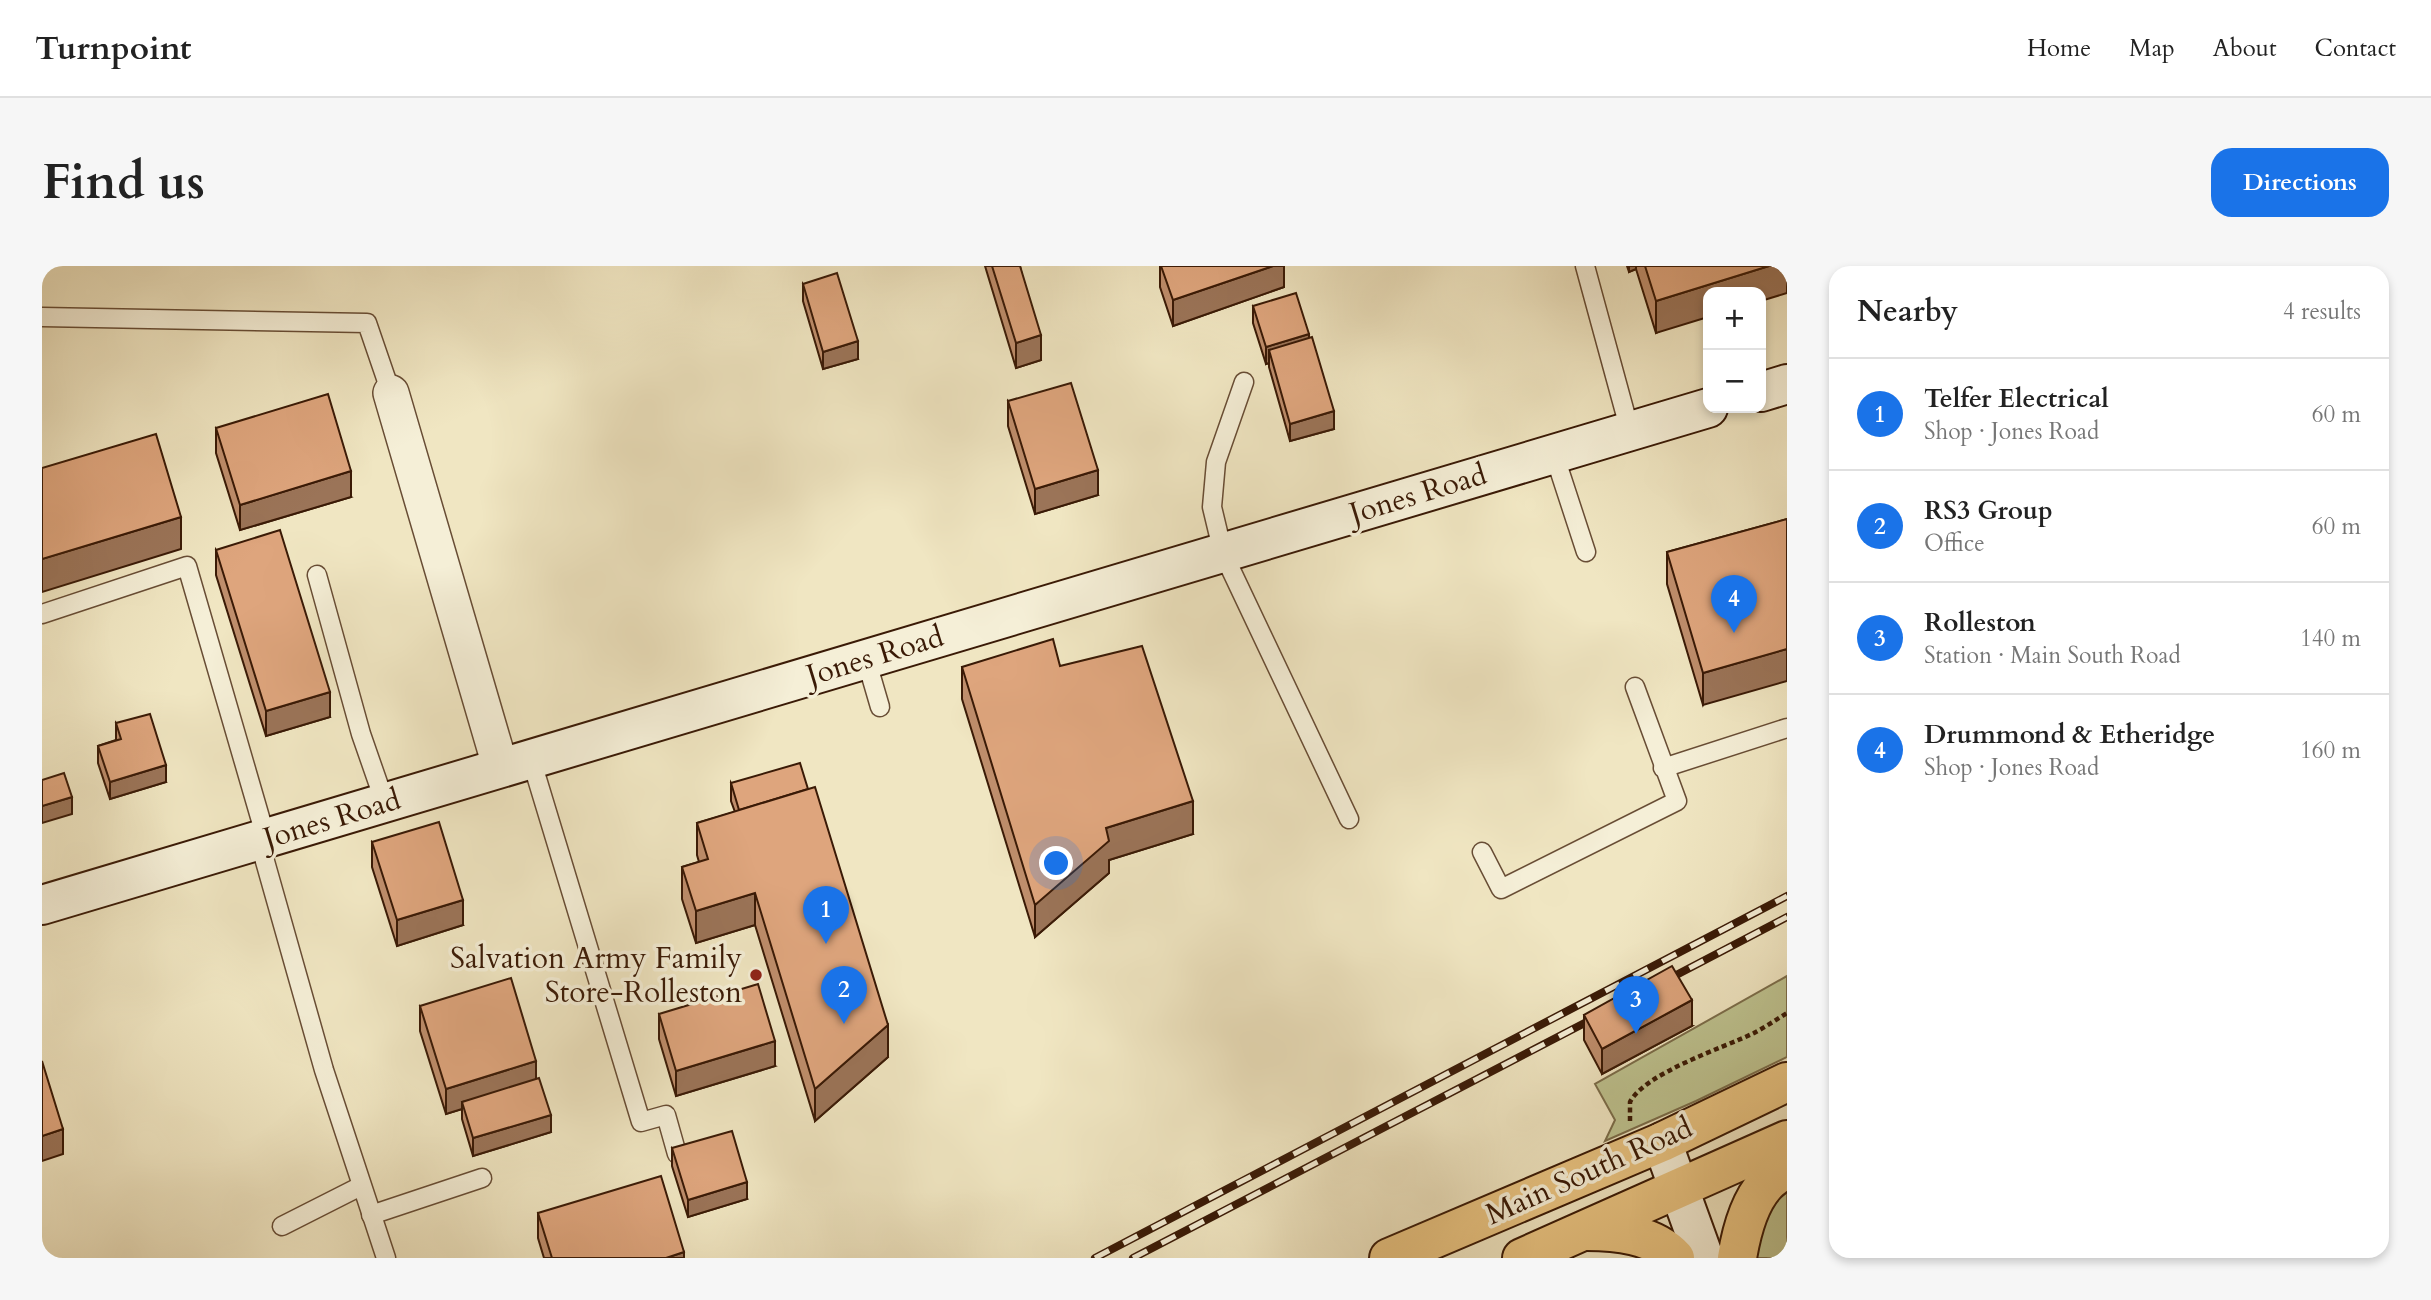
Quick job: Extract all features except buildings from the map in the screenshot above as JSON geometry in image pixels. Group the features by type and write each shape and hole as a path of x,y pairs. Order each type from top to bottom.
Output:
{"highway":[{"name":"Main South Road","path":"1390,1258 1648,1136 1787,1082"},
{"name":"Main South Road","path":"1522,1258 1787,1140"},
{"path":"1737,1258 1753,1205 1765,1186 1787,1167"},
{"path":"1584,1231 1610,1231 1635,1236 1659,1245 1675,1258"}],"main road":[{"path":"1766,390 1787,384"},
{"name":"Jones Road","path":"42,905 1703,409"},
{"path":"1648,1136 1680,1189 1704,1258"}],"street":[{"path":"391,393 516,764"}],"lane":[{"path":"1585,266 1630,431"},
{"path":"42,317 367,323 391,393"},
{"path":"1244,382 1216,462 1212,507 1223,552 1349,819"},
{"path":"1554,454 1586,552"},
{"path":"42,614 187,566 324,1070 386,1258"},
{"path":"317,575 361,734 385,803"},
{"path":"866,659 880,707"},
{"path":"1482,852 1501,889 1677,801 1634,687"},
{"path":"1664,768 1787,728"},
{"path":"516,764 640,1122 666,1115 677,1154"},
{"path":"371,1215 482,1178"},
{"path":"282,1226 361,1186"}],"path":[{"path":"1648,1136 1628,1109 1633,1095 1679,1066 1755,1032 1787,1013"}],"green space":[{"path":"1787,976 1787,1057 1605,1141 1615,1120 1595,1084"},
{"path":"1787,1185 1787,1258 1755,1258 1767,1202"}],"railway":[{"path":"1095,1258 1787,896"},
{"path":"1661,983 1787,917"},
{"path":"1133,1258 1602,1014"}],"place":[{"name":"Drummond & Etheridge","path":"1734,633"},
{"name":"Telfer Electrical","path":"826,944"},
{"name":"Salvation Army Family Store-Rolleston","path":"756,975"},
{"name":"RS3 Group","path":"844,1024"},
{"name":"Rolleston","path":"1636,1034"}]}
